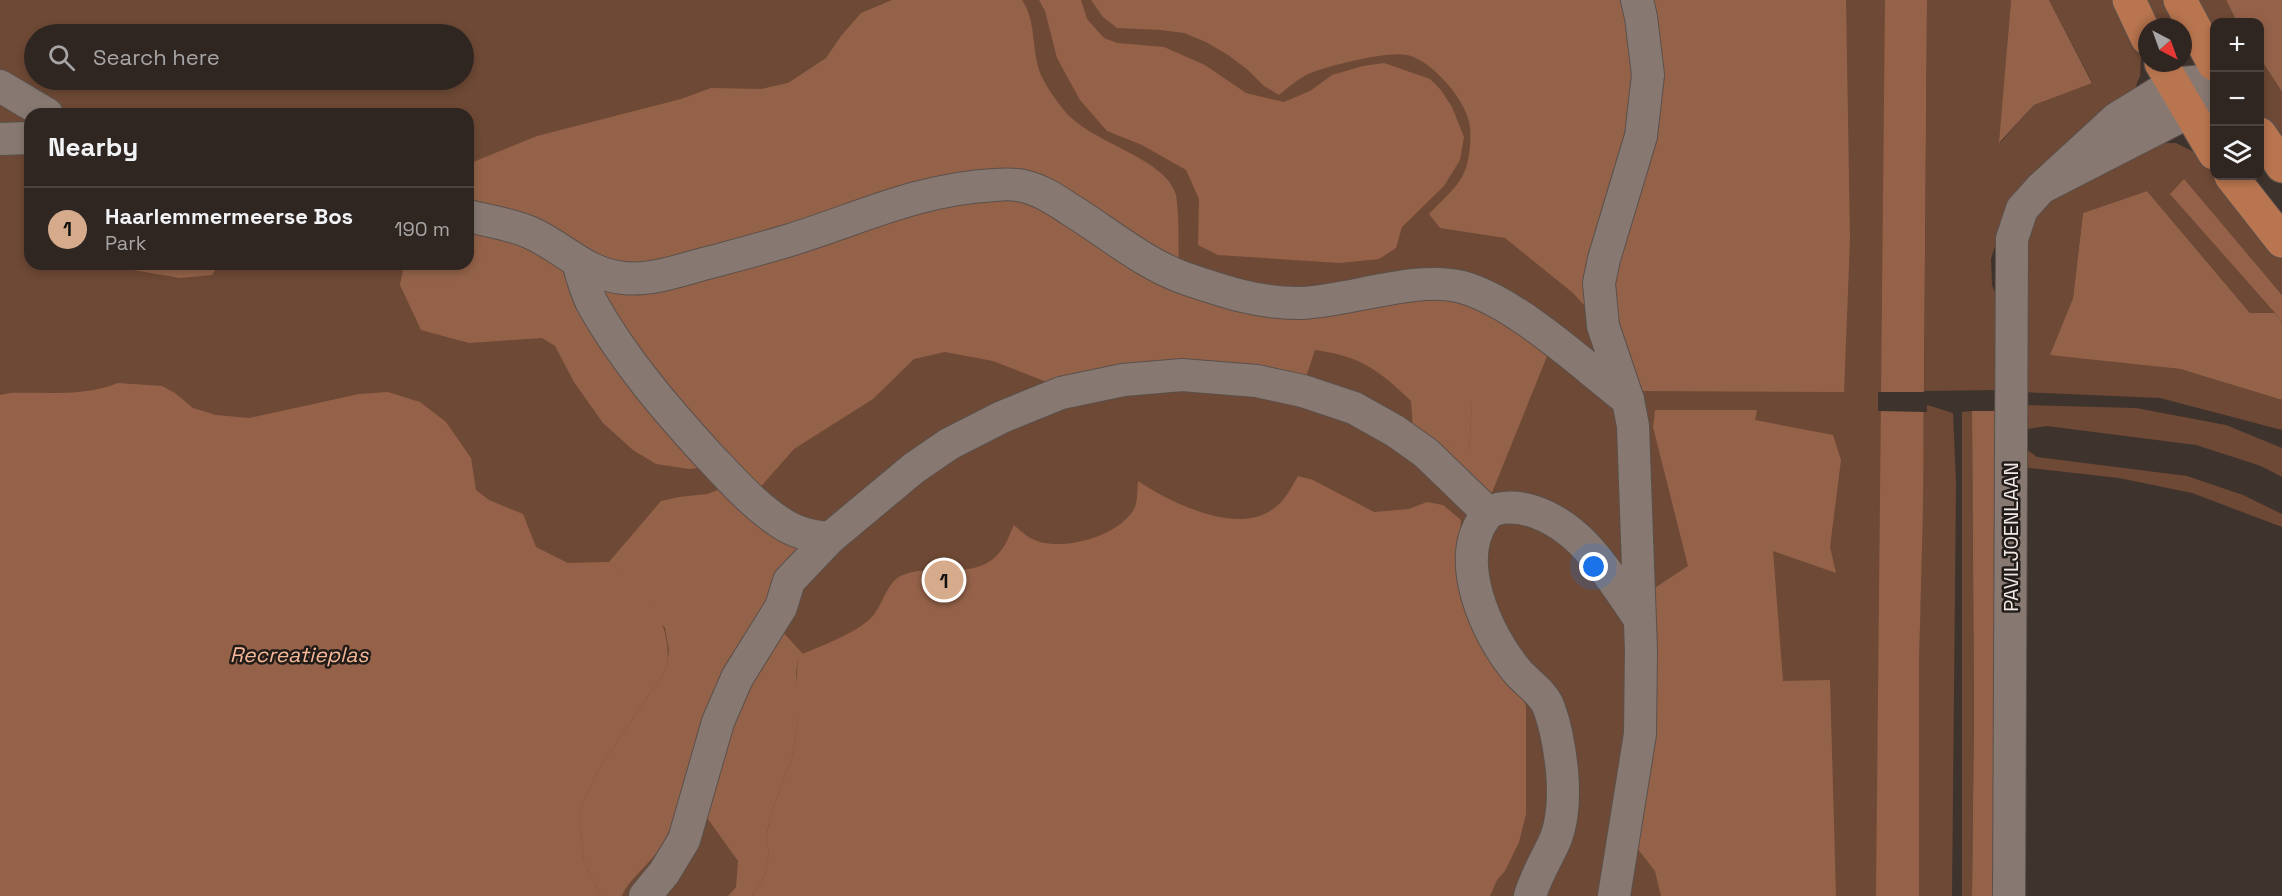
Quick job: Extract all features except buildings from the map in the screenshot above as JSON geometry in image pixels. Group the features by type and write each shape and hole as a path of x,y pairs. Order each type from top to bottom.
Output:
{"main road":[{"path":"2129,0 2138,19"},
{"path":"2180,0 2210,56"},
{"path":"2167,73 2210,146"},
{"path":"2264,141 2282,166"},
{"path":"2234,180 2282,241"}],"street":[{"path":"1614,896 1640,734 1639,618 1633,426 1628,400 1603,326 1599,283 1641,136 1648,75 1637,0"},
{"name":"PAVILJOENLAAN","path":"2009,896 2012,239 2022,209 2041,188 2167,73 2210,79"},
{"path":"0,86 37,108"},
{"name":"PAVILJOENLAAN","path":"2041,188 2189,112 2210,91"},
{"path":"0,139 24,138"},
{"path":"474,217 529,231 578,262 601,273 624,278 650,277 791,240 872,210 927,194 997,185 1026,186 1048,195 1132,251 1180,276 1236,295 1269,302 1302,303 1433,282 1459,286 1481,293 1546,335 1628,400"},
{"path":"578,262 593,305 612,334 652,390 695,440 742,490 779,520 809,536 830,538"},
{"path":"645,896 664,873 684,840 718,722 737,678 781,607 789,581 830,538 914,468 950,444 1002,417 1061,393 1123,380 1182,375 1257,381 1303,391 1354,408 1395,431 1426,453 1488,513"},
{"path":"1530,896 1556,837 1562,816 1562,769 1549,706 1518,673 1502,650 1477,596 1472,570 1473,541 1479,525 1488,513 1495,509 1525,509 1545,515 1582,541 1639,618"}],"shaded area":[{"path":"0,0 1893,0 1886,896 0,896"},
{"path":"892,0 1022,0 1030,18 1041,75 1063,109 1090,131 1141,159 1168,179 1177,199 1179,265 1049,186 788,231 624,269 474,210 474,162 537,136 681,99 711,88 761,89 788,83 826,58 861,13"},
{"path":"1091,0 1629,0 1640,73 1593,315 1573,293 1505,238 1440,228 1429,214 1451,191 1465,171 1470,150 1470,128 1468,118 1456,95 1448,84 1427,65 1407,55 1398,54 1360,59 1309,74 1279,95 1264,86 1228,55 1206,42 1184,33 1117,28 1103,17"},
{"path":"1644,0 1846,0 1850,240 1844,392 1641,391 1629,384 1606,283"},
{"path":"1927,0 2011,0 2000,143 2034,105 2092,82 2049,0 2114,0 2138,49 2140,76 2131,98 2006,210 1991,259 1992,285 1998,300 2000,390 1924,391"},
{"path":"2011,0 2049,0 2092,83 2034,105 1999,143"},
{"path":"2141,0 2167,0 2175,18 2151,18"},
{"path":"2191,0 2226,0 2235,18 2210,18 2210,35"},
{"path":"2226,0 2282,0 2282,92 2264,64 2264,18 2235,18"},
{"path":"2264,64 2282,92 2282,147 2264,122"},
{"path":"2155,143 2176,143 2198,154 2210,169 2210,180 2218,180 2264,239 2282,258 2282,295 2184,180 2171,194 2275,313 2250,313 2147,191 2083,213 2073,298 2051,354 2180,369 2282,400 2282,430 2160,398 2022,392 2027,240 2037,214 2060,188"},
{"path":"2147,191 2250,313 2275,313 2282,323 2282,400 2180,369 2050,355 2073,298 2083,213"},
{"path":"1023,197 1175,283 1457,294 1550,349 1489,500 1413,431 1411,401 1389,381 1357,361 1315,350 1304,383 1057,386 993,361 945,352 914,359 873,399 794,449 757,491 731,468 602,301 600,280 929,202","holes":["1472,401 1469,454 1449,446 1444,426"]},
{"path":"474,226 547,253 567,273 707,467 689,469 656,464 633,450 603,423 574,382 555,346 542,338 469,343 421,330 400,285 403,270 474,270"},
{"path":"133,270 215,270 212,275 180,278"},
{"path":"1924,404 1953,413 1956,483 1952,896 1919,896 1919,665"},
{"path":"2022,405 2136,408 2226,425 2282,448 2282,477 2261,466 2196,445 2047,426 2027,429 2026,449 2037,457 2187,476 2243,495 2282,514 2282,527 2192,493 2119,478 2021,467"},
{"path":"1655,410 1757,410 1755,420 1833,435 1841,460 1830,547 1836,573 1773,551 1783,681 1830,680 1836,896 1661,896 1655,871 1633,843 1647,593 1688,566 1653,427"},
{"path":"1972,411 1974,713 1972,896 1962,896 1962,412"},
{"path":"1972,411 1998,411 1997,896 1972,896 1974,713"},
{"path":"726,487 813,550 769,618 746,632 723,668 671,827 661,846 628,885 622,896 601,896 584,862 579,812 598,770 667,668 669,650 665,628 609,562 661,501 707,494"},
{"path":"780,629 803,654 798,660 796,673 798,725 792,757 772,811 766,835 769,852 765,876 752,896 728,896 736,887 738,861 705,815 732,718"}],"water":[{"path":"1039,0 1081,0 1087,19 1104,38 1117,43 1164,47 1205,65 1246,93 1284,102 1310,91 1332,75 1363,66 1384,63 1430,79 1441,90 1452,107 1464,137 1460,160 1444,186 1402,227 1396,248 1379,259 1340,263 1218,255 1198,245 1199,199 1186,170 1142,145 1107,131 1080,100 1057,58 1045,11"},
{"path":"1885,0 1927,0 1923,506 1919,665 1919,896 1876,896"},
{"path":"2184,179 2282,295 2282,323 2170,194"},
{"name":"Recreatieplas","path":"118,383 162,386 175,393 193,408 216,415 249,418 359,394 388,392 420,402 446,422 471,458 476,490 489,500 523,514 536,547 568,563 609,562 645,595 661,621 666,635 667,668 598,770 579,812 584,862 601,896 0,896 0,395 78,392"},
{"path":"1454,389 1463,392 1472,401 1469,454 1457,459 1449,446 1436,406 1445,393"},
{"path":"1298,476 1313,480 1374,512 1409,509 1427,502 1443,505 1461,520 1458,552 1526,706 1526,814 1519,842 1490,896 752,896 765,876 769,852 766,836 772,811 792,757 798,725 795,698 800,655 863,625 874,614 897,578 928,570 978,567 989,562 999,553 1014,525 1031,538 1049,544 1076,542 1104,534 1127,519 1134,509 1138,481 1185,506 1223,518 1241,519 1258,516 1277,506"}],"pier":[{"path":"1878,392 1927,392 1927,412 1878,411"}],"place":[{"name":"Haarlemmermeerse Bos","path":"944,580"}]}
